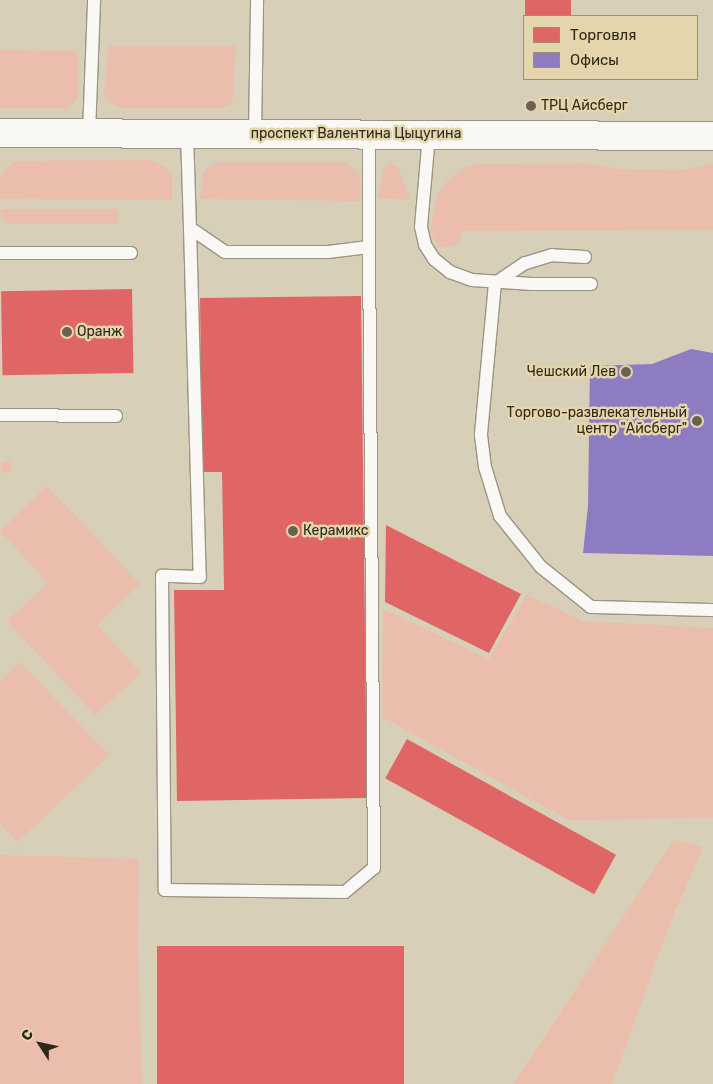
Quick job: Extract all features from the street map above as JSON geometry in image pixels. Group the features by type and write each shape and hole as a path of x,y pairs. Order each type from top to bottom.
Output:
{"street":[{"name":"проспект Валентина Цыцугина","path":"0,133 713,136"}],"lane":[{"path":"89,133 94,0"},
{"path":"255,134 257,0"},
{"path":"187,133 200,577 162,576 165,890 345,892 374,868 369,135"},
{"path":"429,135 421,210 425,245 434,259 450,272 495,283 591,284"},
{"path":"190,228 225,252 328,252 369,247"},
{"path":"0,253 131,253"},
{"path":"495,283 525,263 552,255 585,256"},
{"path":"495,283 481,435 485,467 500,516 541,567 591,607 713,610"},
{"path":"0,415 116,416"}],"shaded area":[{"path":"108,46 236,46 232,104 222,108 120,108 104,98"},
{"path":"0,50 73,51 78,55 78,96 75,102 67,108 0,108"},
{"path":"150,160 166,167 172,175 172,200 0,199 0,177 6,167 15,161"},
{"path":"219,162 345,162 361,175 360,201 200,199 203,174 208,167"},
{"path":"389,163 398,167 410,200 378,198 384,168"},
{"path":"586,163 619,169 683,170 713,163 713,230 463,231 459,242 452,247 442,247 435,242 430,231 437,195 449,179 462,169 478,164"},
{"path":"0,209 118,209 118,224 13,224 2,220"},
{"path":"4,461 8,461 12,467 8,473 4,473 0,469 0,465"},
{"path":"47,486 140,584 97,625 141,673 95,715 7,621 48,583 0,531"},
{"path":"527,595 583,621 713,628 713,818 569,820 382,717 383,609 489,659"},
{"path":"20,662 109,755 18,842 0,823 0,681"},
{"path":"674,840 703,847 671,921 612,1084 513,1084"},
{"path":"0,855 139,859 138,943 142,1084 0,1084"}],"building: Торговля":[{"path":"525,0 571,0 571,15 525,15"},
{"name":"Оранж","path":"132,289 133,373 2,375 1,291"},
{"name":"Керамикс","path":"361,296 367,798 177,801 174,590 224,590 222,472 202,472 200,298"},
{"path":"386,525 521,594 489,653 385,602"},
{"path":"407,739 616,855 594,894 385,778"},
{"path":"157,946 404,946 404,1084 157,1084"}],"building: Офисы":[{"path":"691,349 713,353 713,556 583,553 588,506 590,366 652,364"}],"place":[{"name":"ТРЦ Айсберг","path":"531,106"},
{"name":"Оранж","path":"67,332"},
{"name":"Чешский Лев","path":"626,372"},
{"name":"Торгово-развлекательный центр \"Айсберг\"","path":"697,421"},
{"name":"Керамикс","path":"293,531"}]}
